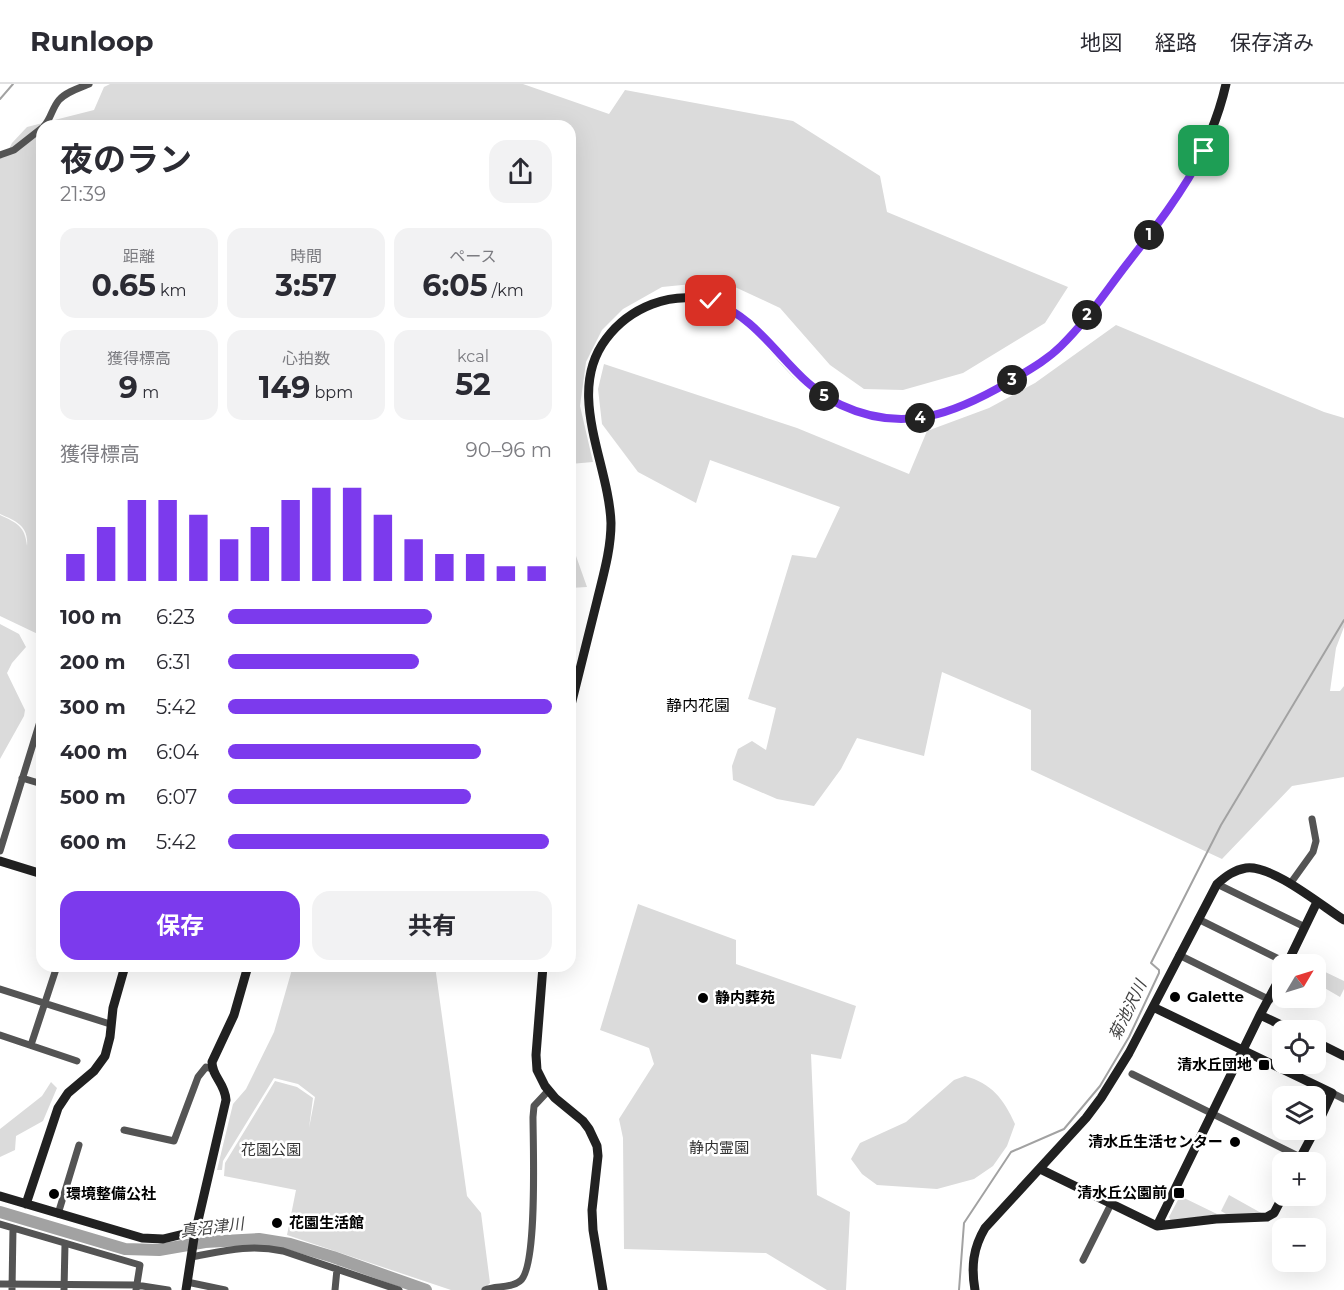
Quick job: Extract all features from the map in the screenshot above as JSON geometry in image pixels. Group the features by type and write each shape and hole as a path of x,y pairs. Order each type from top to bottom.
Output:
{"street":[{"path":"48,120 57,101 68,93 89,84"},
{"path":"576,684 610,543 610,506 590,415 588,382 598,352 613,330 636,311 651,304 682,298 698,298 726,306 739,314 753,325 805,382 831,400 856,411 886,418 912,419 942,414 962,407 978,400 1043,361 1080,325 1190,177 1213,129 1226,84"},
{"path":"0,155 14,150 36,133"},
{"path":"0,851 36,734"},
{"path":"22,778 36,782"},
{"path":"1290,885 1312,852 1316,841 1312,819"},
{"path":"0,861 36,872"},
{"path":"975,1290 972,1276 978,1239 985,1228 1086,1118 1101,1098 1129,1053 1217,884 1234,872 1250,868 1266,871 1344,920"},
{"path":"1217,884 1305,927"},
{"path":"1292,954 1317,902"},
{"path":"1198,919 1272,956"},
{"path":"1179,955 1270,1000"},
{"path":"31,1045 55,972"},
{"path":"26,1204 58,1108 68,1093 94,1071 105,1056 110,1037 113,1008 123,972"},
{"path":"225,1290 186,1286 195,1234 226,1100 224,1086 212,1069 212,1062 234,1015 247,972"},
{"path":"543,972 536,1063 540,1078 549,1090 583,1121 594,1136 597,1146 592,1220 603,1290"},
{"path":"0,989 110,1024"},
{"path":"1157,1227 1260,1015 1272,996"},
{"path":"1153,1007 1344,1099"},
{"path":"1260,1015 1272,1021"},
{"path":"0,1035 77,1061"},
{"path":"1326,1047 1344,1056"},
{"path":"124,1130 174,1142 198,1077 206,1067 212,1069"},
{"path":"1132,1074 1284,1152"},
{"path":"485,1290 511,1286 526,1276 530,1260 531,1221 534,1205 534,1106 549,1090"},
{"path":"1326,1106 1332,1093"},
{"path":"58,1214 79,1145"},
{"path":"1040,1169 1157,1227 1216,1219 1268,1217 1274,1213 1277,1206"},
{"path":"0,1196 142,1238 163,1239 195,1234"},
{"path":"1083,1260 1111,1204"},
{"path":"0,1224 140,1266 136,1288"},
{"path":"12,1287 13,1228"},
{"path":"64,1244 64,1287"},
{"path":"191,1255 246,1247 265,1247 399,1290"},
{"path":"335,1290 337,1269"},
{"path":"0,1284 12,1287 168,1290"}],"green space":[{"path":"110,84 523,84 609,114 625,90 793,121 880,176 887,212 1068,287 1045,323 963,373 903,390 864,389 830,365 780,308 722,281 662,287 623,309 602,330 586,362 580,406 593,462 576,463 576,120 55,120 94,110 104,87"},
{"path":"36,125 36,633 0,616 0,515 19,526 27,546 27,539 20,525 11,519 0,514 0,158 5,157 12,143 27,127"},
{"path":"1116,325 1324,412 1344,418 1344,627 1336,648 1330,691 1340,691 1344,686 1344,777 1292,786 1222,859 1031,770 1031,710 942,672 924,756 857,738 841,769 814,806 777,799 733,780 732,766 738,749 752,741 766,750 776,708 748,699 792,555 816,558 840,507 710,460 696,503 638,472 602,424 598,389 604,364 797,428 909,474 927,431 989,408 1035,383"},
{"path":"576,556 587,587 576,588"},
{"path":"0,624 19,634 26,647 12,663 7,673 25,710 24,716 0,759"},
{"name":"静内霊園","path":"638,904 736,940 736,964 856,1006 841,1059 811,1054 817,1195 850,1212 846,1290 827,1290 766,1253 624,1249 623,1138 619,1119 654,1064 649,1048 600,1030"},
{"name":"花園公園","path":"291,972 436,972 467,1196 481,1213 490,1283 483,1290 451,1290 287,1235 296,1190 224,1176 225,1163 275,1081 297,1087 313,1098 309,1128 315,1097 298,1084 274,1078 223,1161 222,1170 217,1170 233,1104 246,1089 274,1032"},
{"path":"1326,972 1344,981 1344,989 1340,997 1326,989"},
{"path":"965,1076 982,1083 996,1093 1015,1124 1007,1146 993,1166 974,1179 937,1189 877,1185 862,1174 851,1159 860,1143 906,1122 954,1080"},
{"path":"51,1082 57,1088 43,1121 16,1136 15,1150 0,1157 0,1129 42,1096"},
{"path":"1229,1195 1263,1214 1226,1214 1221,1211"},
{"path":"1180,1196 1217,1214 1171,1221 1169,1217"}],"waterway":[{"path":"0,99 13,84"},
{"name":"菊池沢川","path":"959,1290 964,1223 1011,1152 1064,1129 1100,1086 1129,1037 1159,973 1159,970 1151,963 1221,825 1344,620"},
{"name":"真沼津川","path":"0,1212 125,1249 159,1250 205,1242 259,1239 290,1244 426,1290"}],"place":[{"name":"Galette","path":"1175,997"},
{"name":"静内葬苑","path":"703,998"},
{"name":"清水丘団地","path":"1264,1065"},
{"name":"清水丘生活センター","path":"1235,1142"},
{"name":"清水丘公園前","path":"1179,1193"},
{"name":"環境整備公社","path":"54,1194"},
{"name":"花園生活館","path":"277,1223"}],"district":[{"name":"静内花園","path":"698,705"}],"route":[{"path":"711,301 726,306 753,325 805,382 843,406 871,416 886,418 923,418 942,414 978,400 1043,361 1063,344 1172,205 1204,151"}]}
